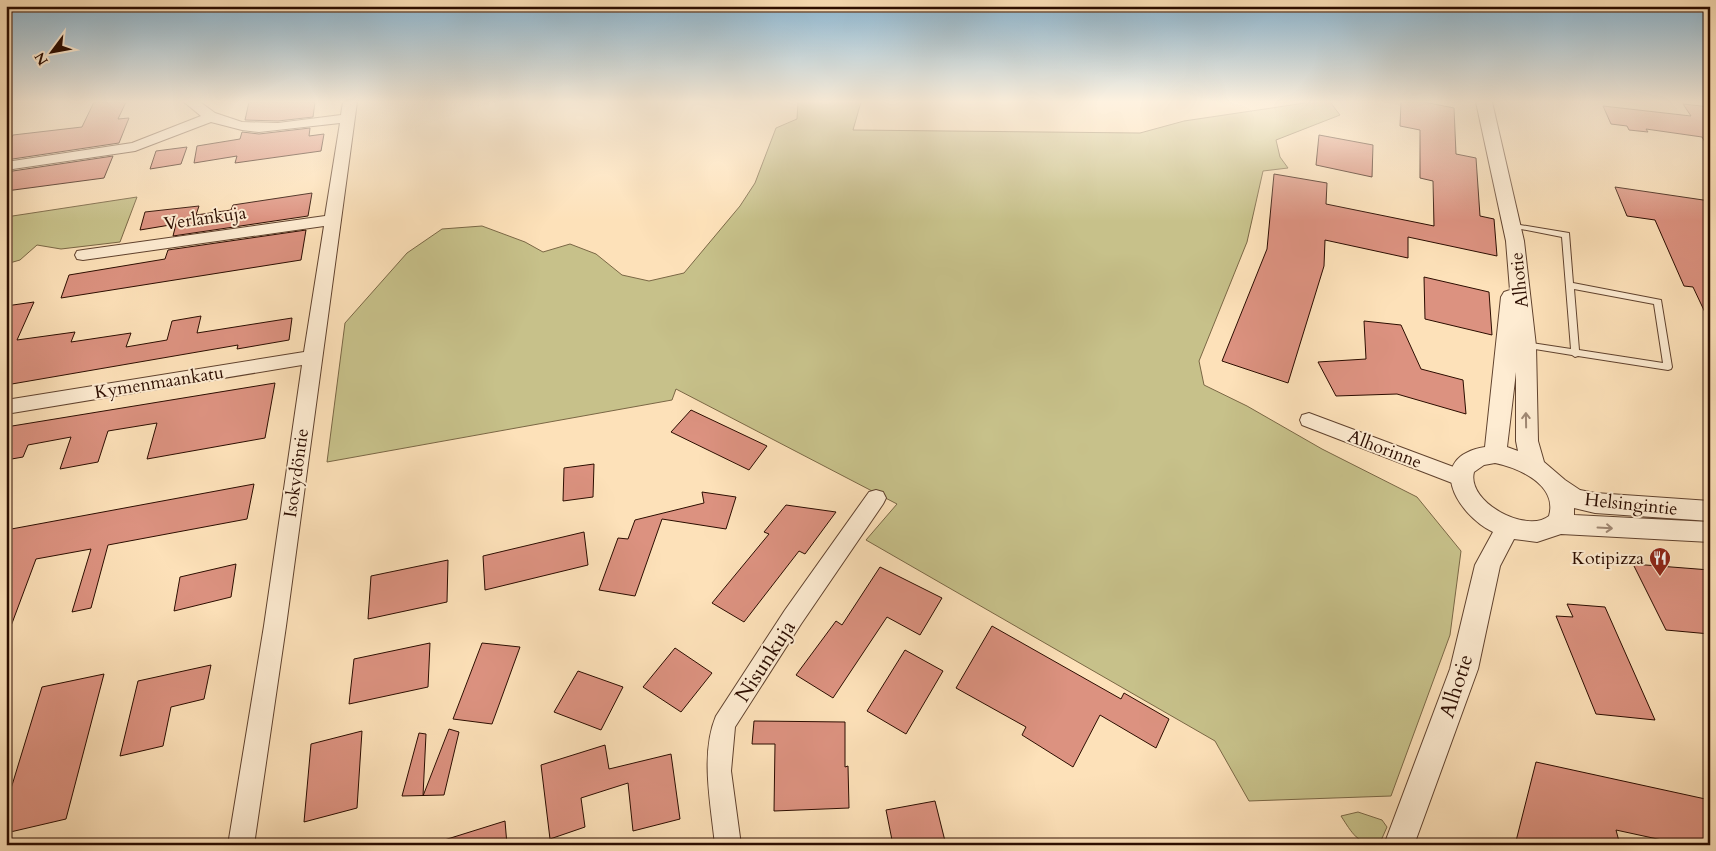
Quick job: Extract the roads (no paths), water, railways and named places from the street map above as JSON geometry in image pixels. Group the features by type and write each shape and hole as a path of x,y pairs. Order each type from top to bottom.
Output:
{"street":[{"path":"6,166 135,147 148,142"},
{"name":"Isokydöntie","path":"241,845 275,626 344,142"},
{"name":"Alhotie","path":"1493,142 1513,233 1517,344 1527,441 1534,468"},
{"name":"Verlankuja","path":"82,255 332,220"},
{"name":"Alhotie","path":"1494,454 1517,344"},
{"name":"Kymenmaankatu","path":"6,408 312,357"},
{"name":"Alhorinne","path":"1309,420 1460,478"},
{"path":"1494,454 1515,458 1534,468 1556,487 1562,500 1562,516 1557,524 1544,531 1534,532 1508,527 1485,515 1474,505 1463,490 1460,478 1463,467 1470,460 1482,455 1494,454"},
{"name":"Helsingintie","path":"1556,487 1574,498 1595,503 1710,511"},
{"name":"Nisunkuja","path":"728,845 719,771 724,724 793,617 876,498"},
{"name":"Helsingintie","path":"1557,524 1710,532"},
{"name":"Alhotie","path":"1400,845 1464,669 1488,565 1508,527"}],"lane":[{"path":"1513,233 1566,235 1575,354"},
{"path":"1517,344 1668,367 1658,302 1569,285"}],"place":[{"name":"Kotipizza","path":"1660,577"}]}
